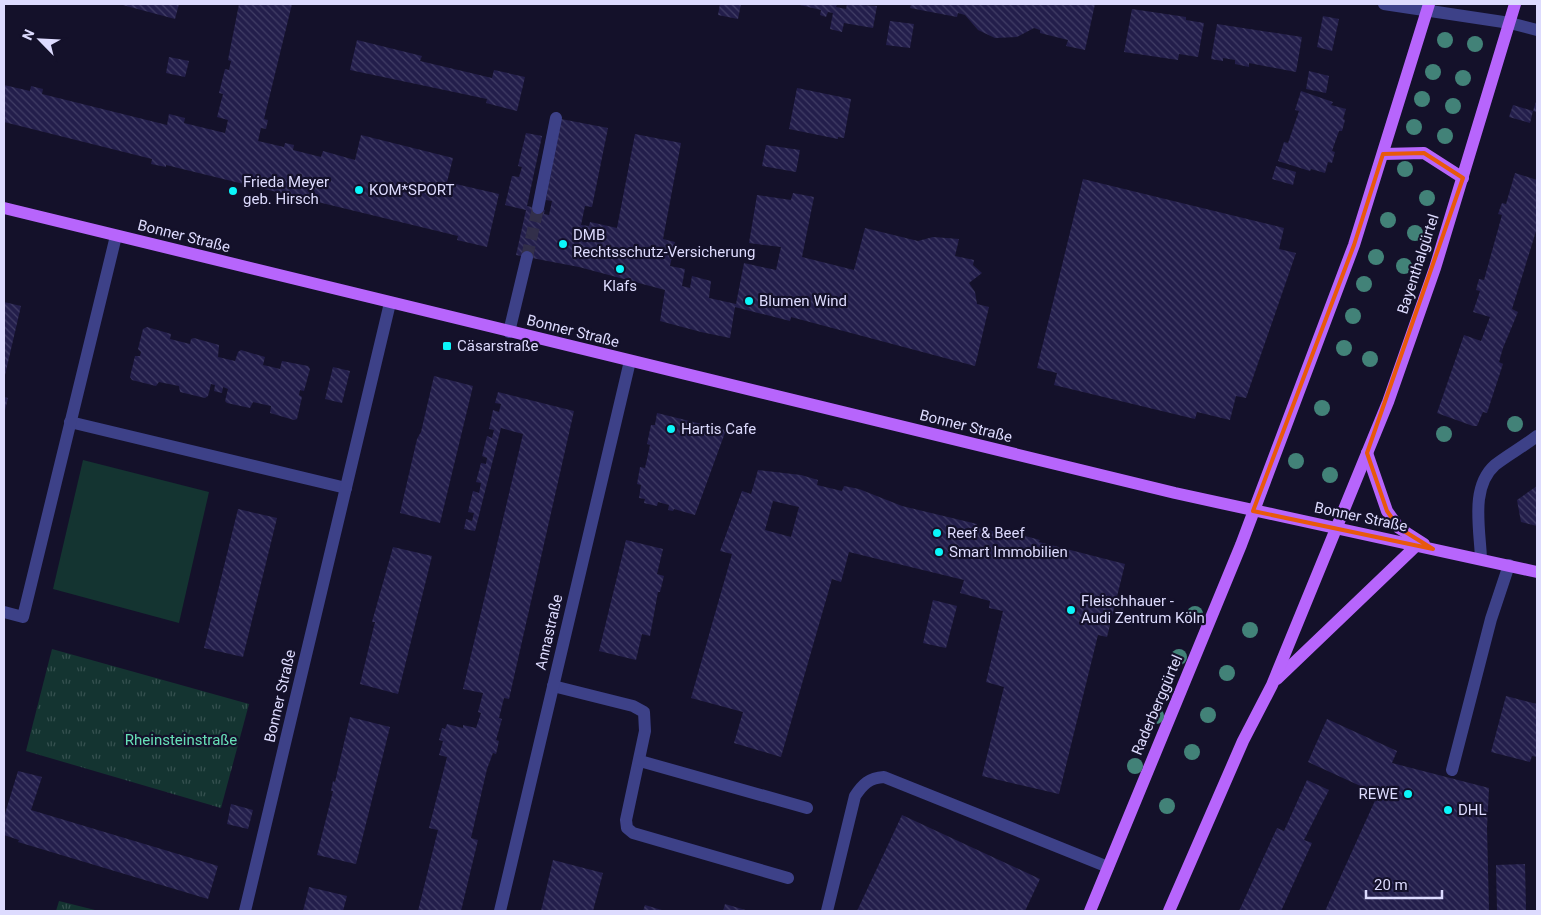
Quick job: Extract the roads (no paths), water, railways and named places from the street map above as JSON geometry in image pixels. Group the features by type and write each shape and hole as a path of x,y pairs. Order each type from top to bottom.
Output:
{"main road":[{"name":"Bayenthalgürtel","path":"1336,528 1367,453 1432,277 1515,4"},
{"path":"1253,511 1354,244 1428,8"},
{"path":"1383,154 1424,153 1463,178"},
{"name":"Bonner Straße","path":"4,208 1253,511 1537,572"},
{"path":"1367,453 1386,511 1399,528 1433,549"},
{"name":"Raderberggürtel","path":"1090,911 1241,545 1253,511"},
{"path":"1169,911 1243,741 1272,685 1336,528"},
{"path":"1272,685 1417,545"}],"street":[{"path":"1384,4 1428,8 1510,23 1537,30"},
{"path":"538,208 556,118"},
{"name":"Bonner Straße","path":"4,612 22,617 116,236"},
{"path":"509,332 527,257"},
{"name":"Bonner Straße","path":"245,911 390,303"},
{"name":"Annastraße","path":"500,911 630,361"},
{"path":"70,422 346,488"},
{"path":"1481,559 1479,497 1484,480 1495,466 1537,436"},
{"path":"1452,770 1491,618 1509,565"},
{"path":"553,686 642,710 646,716 640,761 626,820 627,828 632,833 788,878"},
{"path":"640,761 807,808"},
{"path":"827,911 855,796 863,784 873,778 884,777 1108,867"}],"tunnel":[{"path":"527,257 538,208"}],"place":[{"name":"KOM*SPORT","path":"359,190"},
{"name":"Frieda Meyer geb. Hirsch","path":"233,191"},
{"name":"DMB Rechtsschutz-Versicherung","path":"563,244"},
{"name":"Klafs","path":"620,269"},
{"name":"Blumen Wind","path":"749,301"},
{"name":"Cäsarstraße","path":"447,346"},
{"name":"Hartis Cafe","path":"671,429"},
{"name":"Reef & Beef","path":"937,533"},
{"name":"Smart Immobilien","path":"939,552"},
{"name":"Fleischhauer - Audi Zentrum Köln","path":"1071,610"},
{"name":"REWE","path":"1408,794"},
{"name":"DHL","path":"1448,810"}],"park label":[{"name":"Rheinsteinstraße","path":"181,740"}]}
